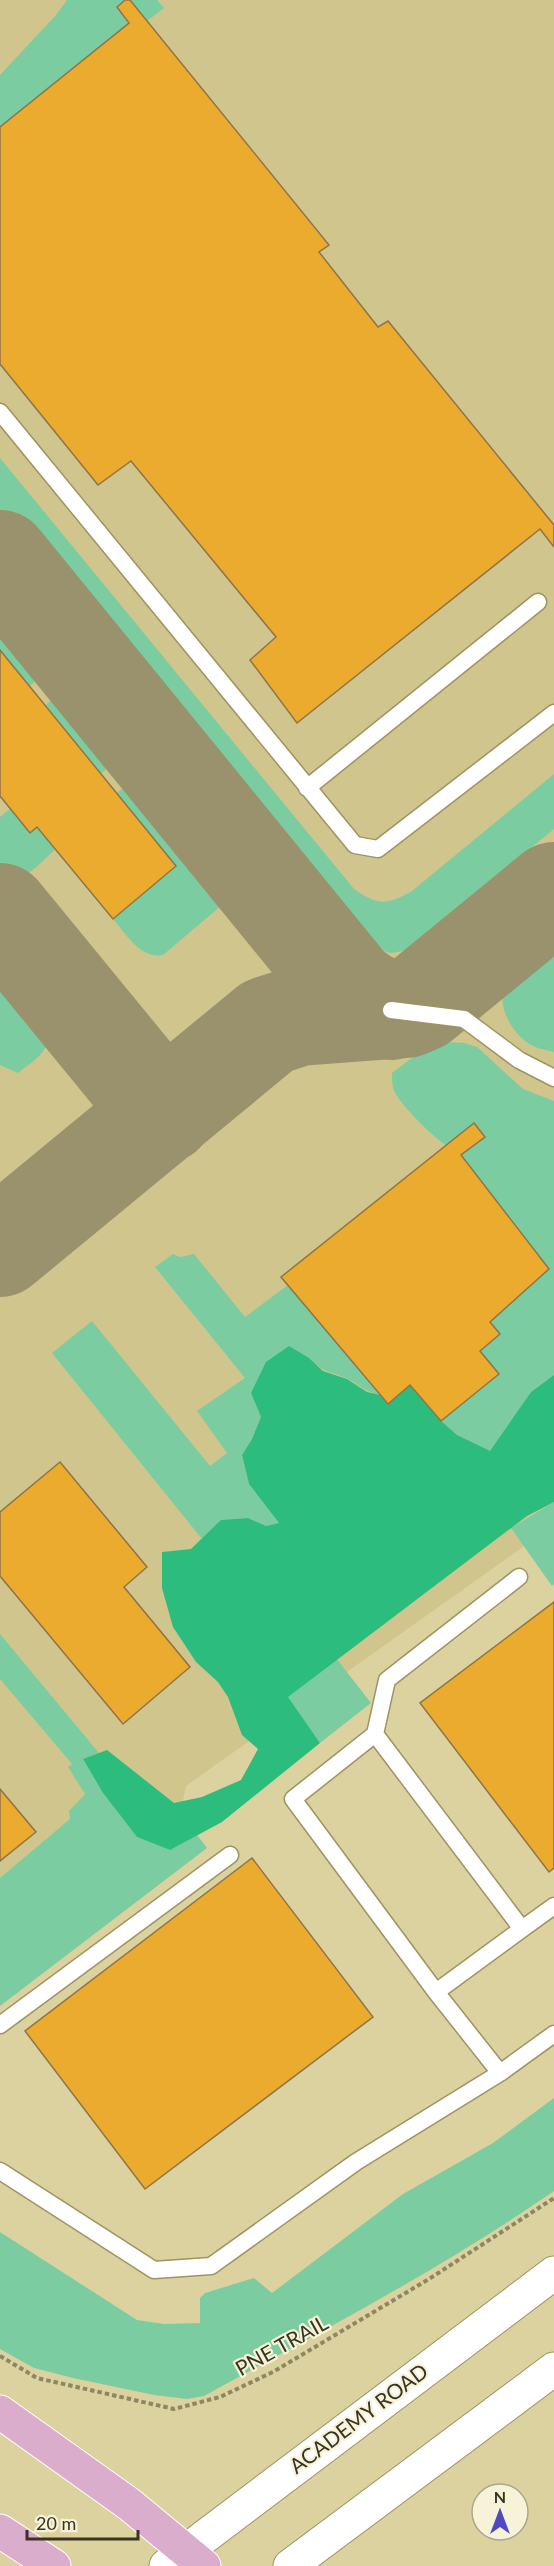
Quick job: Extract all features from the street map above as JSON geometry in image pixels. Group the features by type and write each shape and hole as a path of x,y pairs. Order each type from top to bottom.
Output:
{"main road":[{"name":"ACADEMY ROAD","path":"185,2561 554,2273"},
{"path":"290,2566 554,2369"},
{"path":"0,2412 129,2504 185,2561"},
{"path":"0,2531 54,2566"},
{"path":"0,2545 9,2566"}],"lane":[{"path":"0,412 355,845 378,849 554,713"},
{"path":"307,788 538,602"},
{"path":"391,1010 464,1019 519,1060 554,1078"},
{"path":"500,2073 436,1992 293,1799 375,1734 387,1680 519,1577"},
{"path":"375,1734 522,1929"},
{"path":"0,2025 230,1855"},
{"path":"436,1992 554,1906"},
{"path":"0,2171 154,2270 211,2266 356,2162 500,2073 554,2034"}],"path":[{"name":"PNE TRAIL","path":"0,2356 37,2378 174,2409 220,2397 273,2372 429,2279 554,2198"}],"shaded area":[{"path":"0,0 554,0 554,1525 186,1786 172,1854 0,1986"}],"green space":[{"path":"67,0 125,0 129,23 0,127 0,75"},
{"path":"130,0 157,0 164,8 147,21"},
{"path":"0,458 354,889 376,901 383,902 396,899 412,891 554,774 554,829 403,951 391,953 351,943 285,867 0,516"},
{"path":"6,600 17,606 52,648 50,668 30,686 0,650 0,601"},
{"path":"75,689 100,704 119,726 123,735 125,748 123,754 111,767 101,773 46,705 60,692"},
{"path":"148,777 156,778 164,783 230,865 236,882 235,894 163,955 147,953 140,949 113,919 176,866 117,793 130,782"},
{"path":"10,809 30,833 37,827 56,849 30,872 16,878 0,875 0,817"},
{"path":"554,943 554,1052 533,1046 521,1037 505,1013 503,995 510,978"},
{"path":"9,969 29,982 41,995 52,1016 50,1037 43,1052 18,1073 0,1065 0,971"},
{"path":"437,1039 477,1047 523,1089 554,1101 554,1375 531,1392 490,1452 457,1435 441,1421 499,1374 480,1351 500,1334 490,1322 549,1269 461,1155 426,1129 395,1093 392,1073"},
{"path":"173,1254 180,1257 194,1254 245,1317 288,1285 380,1395 323,1369 309,1358 251,1393 261,1417 242,1455 249,1484 279,1523 266,1526 248,1518 222,1520 202,1539 52,1353 92,1321 210,1466 227,1453 197,1411 245,1378 155,1267"},
{"path":"289,1346 309,1358 323,1371 347,1379 367,1392 380,1395 388,1404 410,1385 441,1421 457,1435 490,1451 531,1392 554,1375 554,1502 527,1516 288,1697 320,1743 222,1822 170,1850 137,1837 103,1793 83,1759 107,1750 174,1803 202,1797 241,1780 258,1749 242,1735 228,1697 218,1682 196,1662 173,1627 162,1588 162,1552 191,1549 221,1520 248,1518 266,1526 279,1523 249,1484 242,1455 261,1417 251,1393 266,1362"},
{"path":"554,1502 554,1584 552,1586 511,1528"},
{"path":"0,1634 99,1753 83,1759 103,1793 137,1837 170,1850 197,1835 207,1848 0,2006 0,1878 70,1819 69,1811 85,1794 68,1767 72,1764 0,1679"},
{"path":"336,1658 371,1703 320,1743 287,1697"},
{"path":"554,2098 554,2191 426,2273 204,2396 187,2399 154,2395 73,2378 34,2368 0,2349 0,2232 137,2320 164,2324 200,2323 200,2298 205,2293 254,2278 272,2293 403,2194 493,2143"}],"building":[{"path":"125,0 130,0 329,245 319,252 378,327 388,321 554,525 554,547 540,529 297,723 250,660 276,637 131,461 98,485 0,364 0,127 129,23 117,7"},
{"path":"0,650 176,866 113,919 37,827 30,833 0,796"},
{"path":"474,1123 485,1137 461,1155 549,1269 490,1322 500,1334 480,1351 499,1374 441,1421 410,1385 388,1404 281,1277"},
{"path":"60,1462 147,1567 124,1587 190,1667 123,1724 0,1576 0,1512"},
{"path":"554,1602 554,1868 549,1872 420,1703"},
{"path":"0,1789 36,1832 0,1861"},
{"path":"252,1858 373,2017 145,2189 25,2031"}],"taxiway":[{"path":"0,560 350,989 369,1002 391,1010"},
{"path":"0,1247 268,1026 299,1016 406,1008 420,1002 554,892"},
{"path":"0,913 164,1113"}]}
